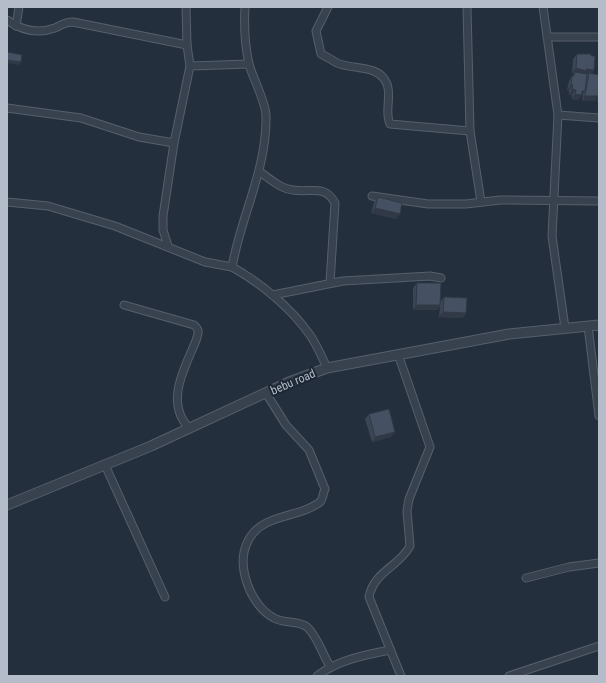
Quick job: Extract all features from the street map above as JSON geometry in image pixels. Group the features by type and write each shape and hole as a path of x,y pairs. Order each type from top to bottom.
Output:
{"street":[{"path":"16,26 19,7"},
{"path":"168,246 162,230 163,216 174,143 190,66 187,45 186,7"},
{"path":"232,267 245,215 260,172 266,115 249,64 244,22 245,7"},
{"path":"328,7 316,30 321,54 338,63 370,70 380,75 387,84 386,116 390,124 470,131"},
{"path":"467,7 470,131 481,202"},
{"path":"543,7 558,115 552,236 566,328"},
{"path":"7,20 16,26 27,30 42,32 66,22 72,22 187,45"},
{"path":"547,37 599,38"},
{"path":"190,66 249,64"},
{"path":"7,108 81,118 139,137 174,143"},
{"path":"558,115 599,118"},
{"path":"260,172 279,186 293,190 325,192 331,195 335,203 330,283"},
{"path":"372,196 428,204 525,200 553,202 599,201"},
{"path":"7,202 48,206 114,226 168,246 205,262 232,267 253,279 273,295 309,334 327,368"},
{"path":"273,295 330,283 430,276 441,278"},
{"path":"124,305 194,325 197,328 198,332 196,339 181,375 176,394 182,421 189,428"},
{"name":"bebu road","path":"7,503 105,465 289,382 327,368 509,334 599,325"},
{"path":"588,326 599,416"},
{"path":"398,354 430,447 409,499 407,511 410,546 400,559 385,570 371,589 370,597 390,650 402,676"},
{"path":"266,393 286,425 309,450 325,490 320,501 311,508 268,521 255,530 247,542 243,557 244,573 249,588 265,612 276,619 305,626 313,634 330,666"},
{"path":"105,465 165,597"},
{"path":"526,578 569,567 599,563"},
{"path":"509,676 599,646"},
{"path":"317,676 330,666 369,654 390,650"}],"building":[{"path":"7,52 22,55 21,62 7,60"},
{"path":"577,54 591,54 591,56 595,56 594,70 586,69 586,71 576,68"},
{"path":"575,72 587,74 585,91 582,91 582,95 575,94 576,90 572,89 572,76 574,76"},
{"path":"589,73 599,75 598,96 585,96"},
{"path":"378,197 402,203 400,214 375,208"},
{"path":"417,283 441,283 440,305 416,305"},
{"path":"444,297 467,298 466,313 443,312"},
{"path":"389,409 395,432 375,437 369,414"}]}
